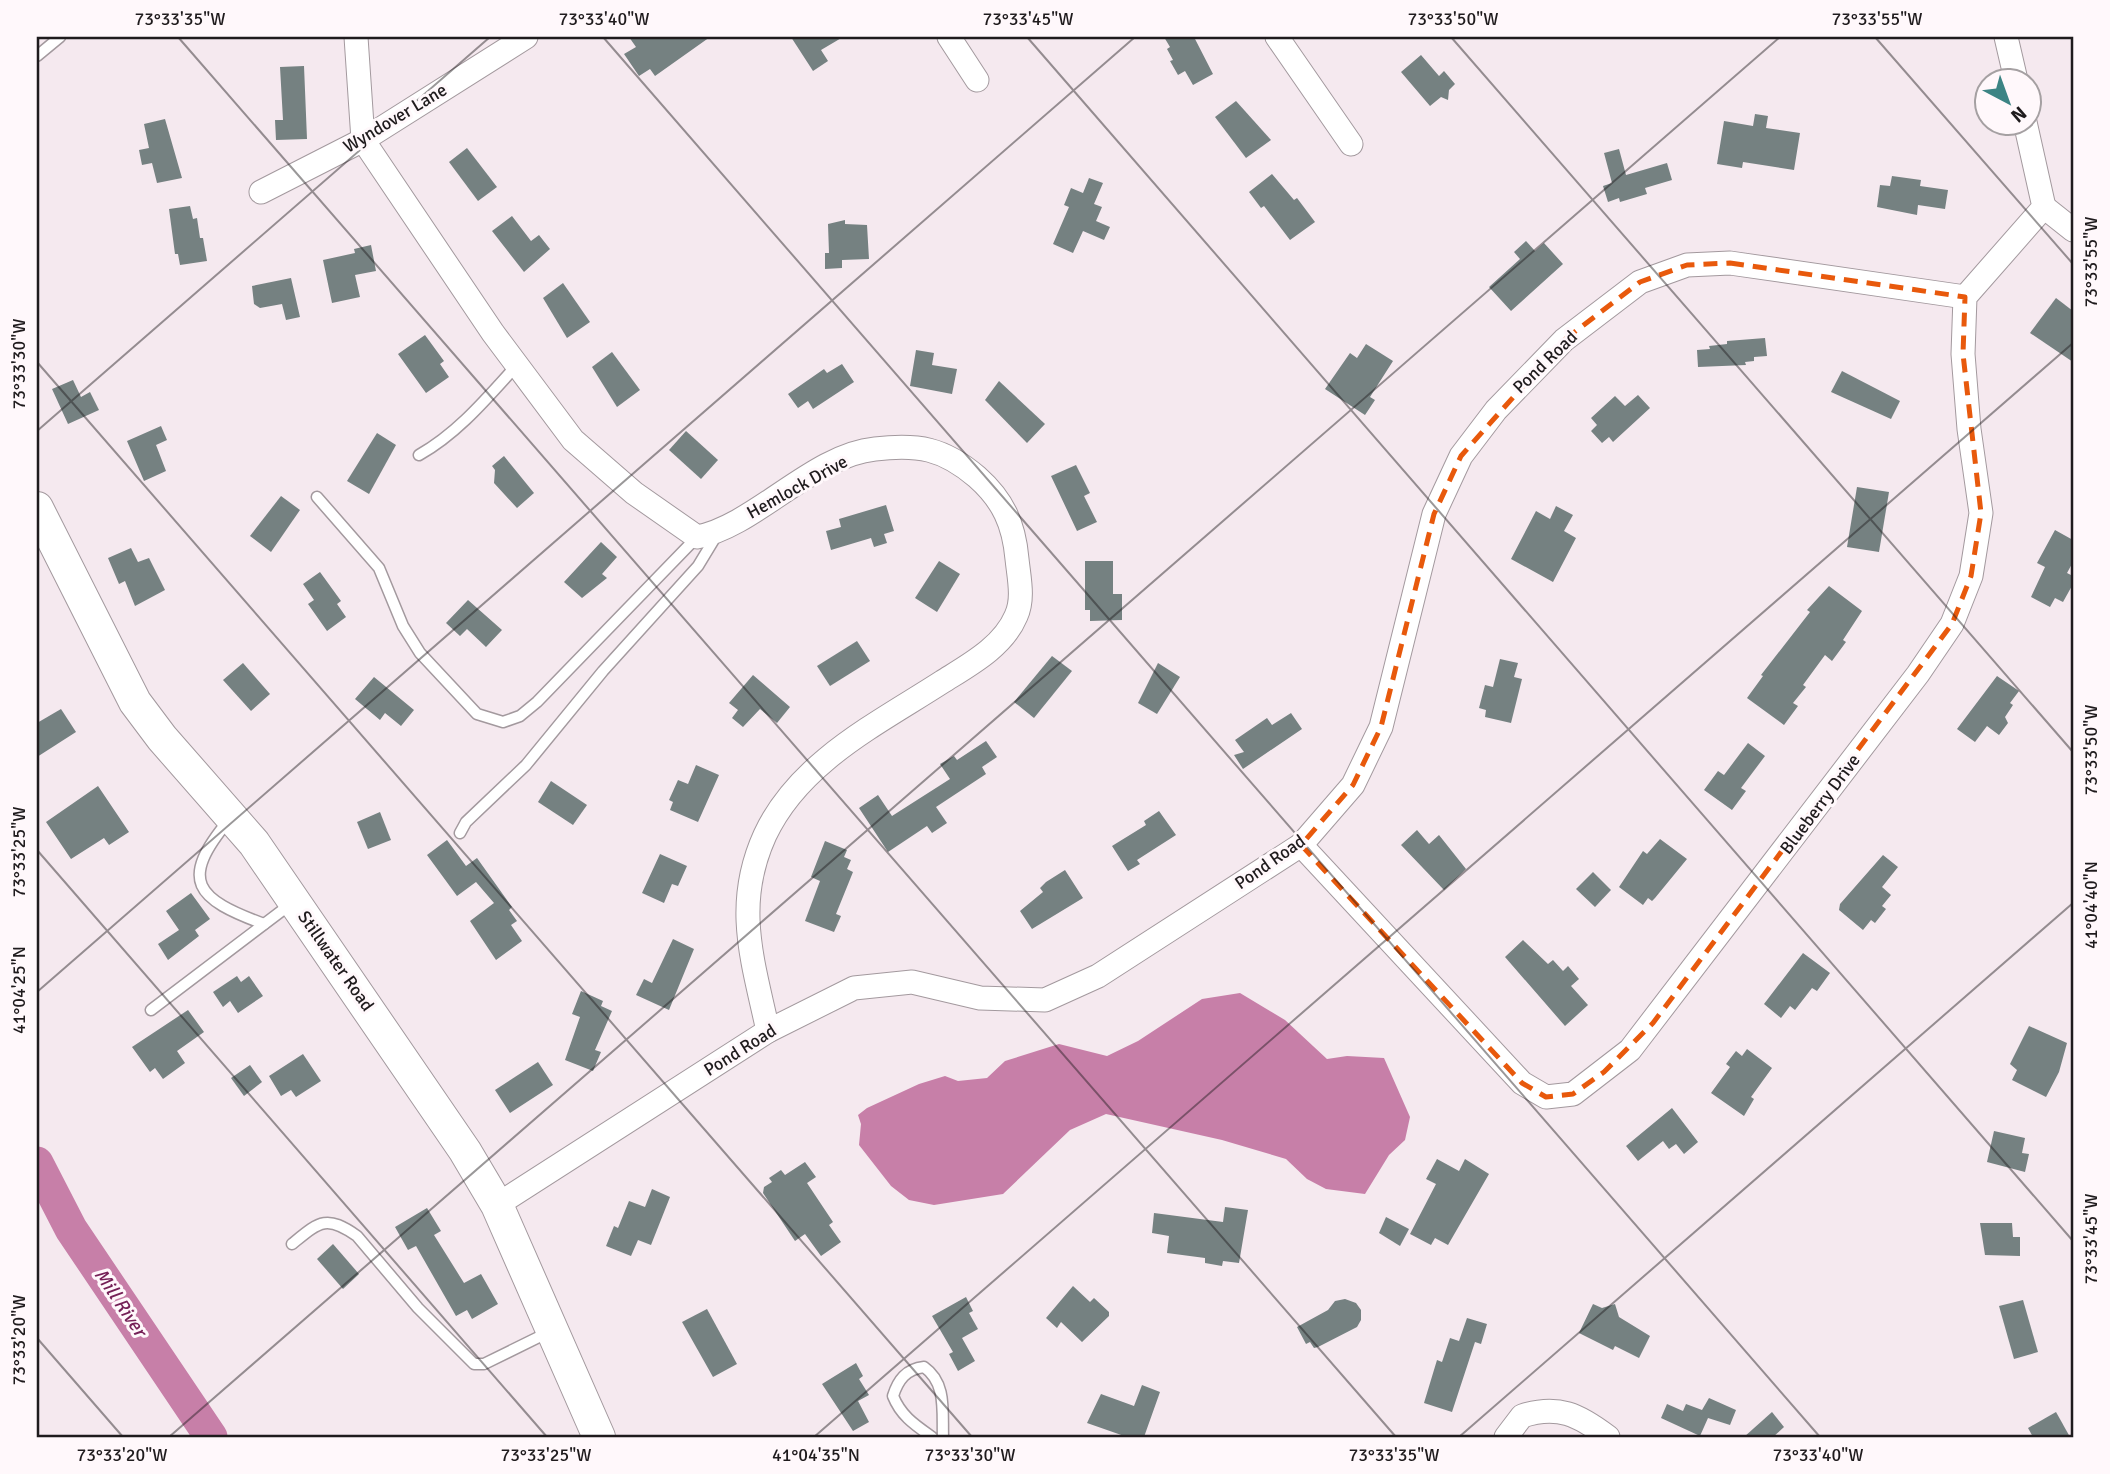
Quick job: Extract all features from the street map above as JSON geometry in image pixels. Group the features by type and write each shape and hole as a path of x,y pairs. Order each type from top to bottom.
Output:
{"main road":[{"name":"Stillwater Road","path":"37,508 135,702 231,817 294,901 465,1151 497,1205 599,1437"}],"street":[{"path":"356,37 363,140 517,365 573,440 634,493 708,535"},
{"name":"Wyndover Lane","path":"261,192 363,140 526,37"},
{"path":"949,37 977,80"},
{"path":"1277,37 1351,144"},
{"path":"2006,37 2013,66"},
{"path":"2028,136 2044,207 2073,230"},
{"path":"1965,297 2044,207"},
{"name":"Pond Road","path":"497,1205 768,1031 854,988 912,982 980,998 1045,1000 1098,976 1301,845 1353,785 1381,727 1434,514 1461,456 1496,410 1564,340 1640,282 1687,265 1730,263 1965,297"},
{"name":"Blueberry Drive","path":"1301,845 1522,1083 1546,1097 1573,1094 1613,1065 1653,1023 1918,674 1952,624 1971,576 1982,513 1969,429 1963,354 1965,297"},
{"name":"Hemlock Drive","path":"708,535 826,466 871,449 916,445 959,461 996,495 1016,536 1021,596 1016,617 993,649 849,742 801,781 766,834 750,876 747,927 768,1031"},
{"path":"1506,1437 1522,1416 1556,1409 1577,1417 1608,1437"}],"lane":[{"path":"37,56 60,37"},
{"path":"419,455 438,444 464,422 517,365"},
{"path":"317,497 379,568 403,626 420,653 477,714 489,721 503,722 520,716 537,702 708,535"},
{"path":"460,833 466,822 526,765 603,671 671,598 702,560 708,535"},
{"path":"231,817 207,846 199,876 202,887 213,902 226,910 264,925"},
{"path":"151,1010 294,901"},
{"path":"292,1244 325,1221 346,1228 357,1236 418,1308 474,1364 484,1364 551,1330"},
{"path":"932,1437 909,1420 893,1396 902,1377 912,1369 924,1367 935,1375 942,1391 943,1437"}],"highlighted area":[{"path":"1730,263 1965,297 1963,354 1981,513 1971,576 1952,624 1653,1023 1604,1072 1573,1094 1546,1097 1522,1083 1301,845 1353,785 1381,727 1434,514 1461,456 1564,340 1640,282 1687,265"}],"shaded area":[{"path":"1240,993 1285,1020 1327,1059 1347,1056 1384,1058 1410,1117 1405,1140 1389,1155 1365,1194 1326,1189 1307,1179 1286,1159 1222,1140 1106,1114 1070,1130 1003,1194 934,1205 909,1200 891,1186 859,1145 861,1124 858,1115 867,1108 919,1084 945,1076 958,1081 987,1078 1005,1061 1059,1044 1107,1056 1138,1041 1202,999"}],"building":[{"path":"629,37 710,37 655,76 650,69 639,76 624,54 636,47"},
{"path":"791,37 843,37 821,50 828,61 813,71"},
{"path":"1164,37 1194,37 1213,74 1193,85 1185,71 1178,75 1170,61 1173,60 1167,49 1170,47"},
{"path":"1421,55 1439,76 1444,71 1455,84 1449,90 1448,100 1441,97 1430,106 1401,72"},
{"path":"304,66 307,139 276,140 275,120 283,120 280,67"},
{"path":"1236,101 1271,140 1246,158 1215,117"},
{"path":"1755,114 1768,116 1766,128 1800,133 1794,170 1743,162 1742,168 1717,164 1724,121 1753,126"},
{"path":"165,119 182,178 157,183 152,163 142,165 139,150 149,148 144,124"},
{"path":"467,148 497,187 478,201 449,162"},
{"path":"1619,149 1626,175 1667,163 1672,180 1645,188 1647,194 1620,202 1619,198 1608,202 1603,186 1612,183 1604,153"},
{"path":"1272,174 1294,200 1297,198 1315,222 1290,240 1264,206 1261,208 1249,192"},
{"path":"1892,176 1921,180 1920,186 1948,190 1945,209 1918,205 1917,215 1877,207 1880,185 1890,186"},
{"path":"1089,178 1103,183 1094,204 1102,207 1096,221 1110,227 1104,240 1083,231 1073,253 1053,244 1069,207 1064,205 1071,188 1083,193"},
{"path":"190,206 193,219 197,218 207,261 180,265 178,254 175,254 169,209"},
{"path":"512,216 531,241 539,235 550,249 524,272 492,231"},
{"path":"845,220 845,224 867,225 869,259 842,260 842,268 825,269 825,253 829,253 828,224"},
{"path":"1526,241 1535,251 1544,243 1563,264 1511,311 1489,287 1520,259 1514,252"},
{"path":"371,245 376,271 355,275 360,297 332,303 323,260 355,253 354,249"},
{"path":"291,278 300,317 286,320 282,304 260,308 254,304 252,286"},
{"path":"563,283 590,322 567,338 543,298"},
{"path":"2056,298 2073,311 2073,362 2030,333"},
{"path":"425,335 444,361 440,364 449,377 426,393 398,354"},
{"path":"1765,338 1767,356 1754,357 1754,361 1745,362 1746,365 1698,367 1697,350 1727,344 1727,341"},
{"path":"1366,344 1393,361 1370,397 1375,400 1365,415 1325,389 1350,353 1357,358"},
{"path":"916,350 934,353 932,365 957,369 952,394 910,386"},
{"path":"612,352 640,390 617,407 592,367"},
{"path":"842,364 854,382 813,409 808,401 798,408 788,394 824,369 827,373"},
{"path":"1842,371 1900,401 1891,419 1831,392"},
{"path":"73,380 81,397 90,392 99,410 68,424 52,389"},
{"path":"999,381 1045,424 1027,443 985,400"},
{"path":"1638,395 1650,408 1613,442 1609,437 1602,443 1591,431 1597,425 1591,418 1615,396 1625,406"},
{"path":"161,426 167,440 156,445 166,471 144,481 127,441"},
{"path":"686,431 718,460 701,479 669,450"},
{"path":"377,433 396,445 369,494 347,481"},
{"path":"504,456 534,493 517,508 494,483 495,470 492,466"},
{"path":"1076,465 1090,493 1084,496 1097,522 1077,531 1051,476"},
{"path":"1857,487 1889,492 1879,552 1847,547"},
{"path":"281,496 300,510 271,552 250,536"},
{"path":"886,505 894,531 884,534 887,543 874,547 871,538 831,550 826,531 841,527 839,519"},
{"path":"1556,506 1573,515 1564,531 1576,538 1553,582 1511,559 1536,511 1550,519"},
{"path":"2055,530 2073,540 2073,562 2067,573 2073,576 2073,584 2063,602 2055,598 2050,607 2031,597 2045,567 2037,563"},
{"path":"601,542 617,557 602,574 607,578 582,598 564,582"},
{"path":"131,548 138,562 149,558 165,590 135,606 125,581 119,584 108,558"},
{"path":"939,561 960,574 937,612 915,598"},
{"path":"1085,561 1113,561 1113,594 1122,594 1122,620 1090,621 1090,610 1085,610"},
{"path":"320,572 341,601 337,604 346,617 327,631 308,604 314,600 303,584"},
{"path":"1829,586 1862,611 1843,640 1846,642 1832,661 1825,655 1803,685 1806,687 1793,703 1798,706 1784,725 1747,698 1763,676 1761,675 1810,612 1807,610"},
{"path":"468,600 502,630 486,647 467,629 460,636 446,623"},
{"path":"857,641 870,661 830,686 817,666"},
{"path":"1052,656 1072,671 1034,718 1014,702"},
{"path":"1500,659 1518,663 1514,677 1522,679 1511,723 1485,717 1486,710 1479,708 1485,685 1493,687"},
{"path":"243,663 270,694 251,711 223,680"},
{"path":"1158,663 1180,677 1157,714 1138,703"},
{"path":"753,675 790,707 777,723 760,709 743,727 732,718 738,710 729,703"},
{"path":"1997,676 2019,691 2010,703 2013,705 2005,717 2008,723 1999,735 1987,726 1975,742 1957,729"},
{"path":"374,677 414,710 401,726 385,713 380,720 355,699"},
{"path":"61,709 76,732 37,757 37,723"},
{"path":"1291,713 1302,729 1243,769 1234,755 1244,752 1235,740 1267,718 1272,725"},
{"path":"986,741 997,757 982,767 986,774 936,807 947,823 932,833 927,826 888,852 859,808 878,795 892,816 950,779 940,764 954,756 957,760"},
{"path":"1748,743 1765,756 1741,788 1746,791 1732,810 1704,790 1718,771 1724,775"},
{"path":"696,765 719,775 698,822 670,810 673,802 669,800 678,780 688,784"},
{"path":"551,781 587,805 573,825 538,802"},
{"path":"98,786 129,832 109,845 104,838 71,859 46,822"},
{"path":"1159,811 1176,835 1137,860 1140,864 1128,871 1112,846 1146,825 1144,821"},
{"path":"380,812 391,840 368,849 357,822"},
{"path":"1417,830 1429,844 1439,835 1466,869 1444,890 1401,845"},
{"path":"1660,839 1687,859 1655,898 1652,901 1648,898 1643,905 1619,887 1643,851 1647,854"},
{"path":"447,840 466,866 477,858 512,907 509,910 517,921 511,925 522,941 496,960 470,921 494,903 476,882 457,896 427,855"},
{"path":"825,841 847,850 844,857 851,860 847,869 853,872 836,914 841,916 834,932 805,921 820,881 811,877"},
{"path":"660,854 687,866 678,886 672,884 664,903 642,893"},
{"path":"1883,855 1898,867 1882,887 1891,895 1882,906 1886,909 1875,923 1871,920 1863,930 1839,910 1840,904"},
{"path":"1065,870 1083,898 1032,929 1020,911 1043,892 1040,888 1046,882"},
{"path":"1593,872 1611,890 1595,907 1576,889"},
{"path":"191,893 210,919 195,930 199,936 168,960 158,944 179,930 166,911"},
{"path":"673,939 694,949 669,1010 636,995 644,979 652,983"},
{"path":"1523,940 1548,964 1553,960 1563,971 1568,966 1579,979 1571,986 1588,1005 1565,1026 1505,957"},
{"path":"1803,953 1830,973 1817,991 1812,988 1795,1010 1790,1006 1781,1018 1764,1004"},
{"path":"237,976 241,982 249,976 263,996 238,1013 230,1001 223,1007 213,992"},
{"path":"581,991 603,1001 601,1006 612,1011 595,1050 601,1052 593,1071 565,1060 580,1017 572,1014"},
{"path":"188,1010 204,1032 177,1051 185,1063 163,1079 155,1068 150,1072 132,1047"},
{"path":"2029,1026 2067,1043 2059,1072 2046,1097 2012,1080 2017,1070 2010,1064"},
{"path":"1747,1049 1772,1068 1751,1097 1754,1099 1744,1116 1711,1093 1730,1067 1726,1064 1736,1051 1742,1056"},
{"path":"303,1054 321,1081 296,1097 291,1090 281,1096 269,1076"},
{"path":"538,1062 553,1085 510,1113 495,1090"},
{"path":"250,1065 262,1082 244,1096 231,1078"},
{"path":"1672,1108 1698,1142 1684,1154 1676,1144 1669,1149 1663,1141 1638,1161 1626,1146"},
{"path":"1994,1131 2025,1138 2022,1153 2029,1154 2025,1172 1987,1162"},
{"path":"1437,1159 1459,1171 1465,1159 1489,1174 1448,1245 1435,1238 1431,1245 1410,1234 1436,1184 1426,1179"},
{"path":"805,1162 816,1177 807,1183 833,1222 829,1225 841,1242 821,1256 805,1234 795,1241 763,1193 764,1187 772,1182 769,1178 781,1170 785,1175"},
{"path":"652,1189 670,1197 651,1245 638,1240 631,1256 606,1246 614,1226 618,1228 629,1201 645,1207"},
{"path":"1225,1207 1248,1210 1239,1263 1223,1261 1222,1266 1205,1263 1205,1258 1167,1253 1169,1236 1152,1233 1154,1213 1223,1222"},
{"path":"427,1208 441,1231 434,1235 464,1283 481,1274 498,1304 472,1319 467,1310 456,1316 416,1246 408,1250 395,1227"},
{"path":"1386,1217 1409,1229 1400,1246 1379,1233"},
{"path":"1980,1223 2012,1223 2013,1237 2020,1237 2020,1256 1985,1255"},
{"path":"333,1244 359,1274 343,1289 317,1259"},
{"path":"1073,1286 1090,1302 1094,1298 1109,1312 1109,1316 1082,1342 1061,1322 1057,1328 1046,1318"},
{"path":"966,1297 973,1311 969,1313 978,1329 962,1338 975,1361 958,1371 949,1354 953,1352 932,1316"},
{"path":"1345,1299 1356,1303 1361,1310 1361,1320 1357,1327 1318,1347 1314,1348 1310,1342 1306,1344 1297,1327 1328,1310 1335,1301"},
{"path":"2023,1300 2038,1352 2014,1359 1999,1306"},
{"path":"1593,1304 1602,1308 1615,1304 1619,1317 1650,1336 1639,1358 1615,1346 1613,1350 1579,1333"},
{"path":"707,1309 737,1364 713,1377 682,1322"},
{"path":"1467,1318 1487,1324 1481,1344 1475,1342 1452,1412 1424,1403 1437,1360 1442,1362 1450,1338 1459,1341"},
{"path":"856,1363 863,1376 859,1379 869,1395 858,1401 869,1422 853,1431 822,1384"},
{"path":"1142,1385 1160,1392 1144,1437 1127,1437 1087,1423 1101,1394 1134,1406"},
{"path":"1709,1398 1736,1410 1730,1425 1708,1418 1700,1436 1661,1418 1667,1404 1683,1411 1686,1404 1702,1410"},
{"path":"1772,1412 1784,1427 1773,1437 1744,1437"},
{"path":"2056,1412 2070,1437 2033,1437 2028,1428"}],"waterway":[{"name":"Mill River","path":"37,1163 71,1229 211,1437"}]}
